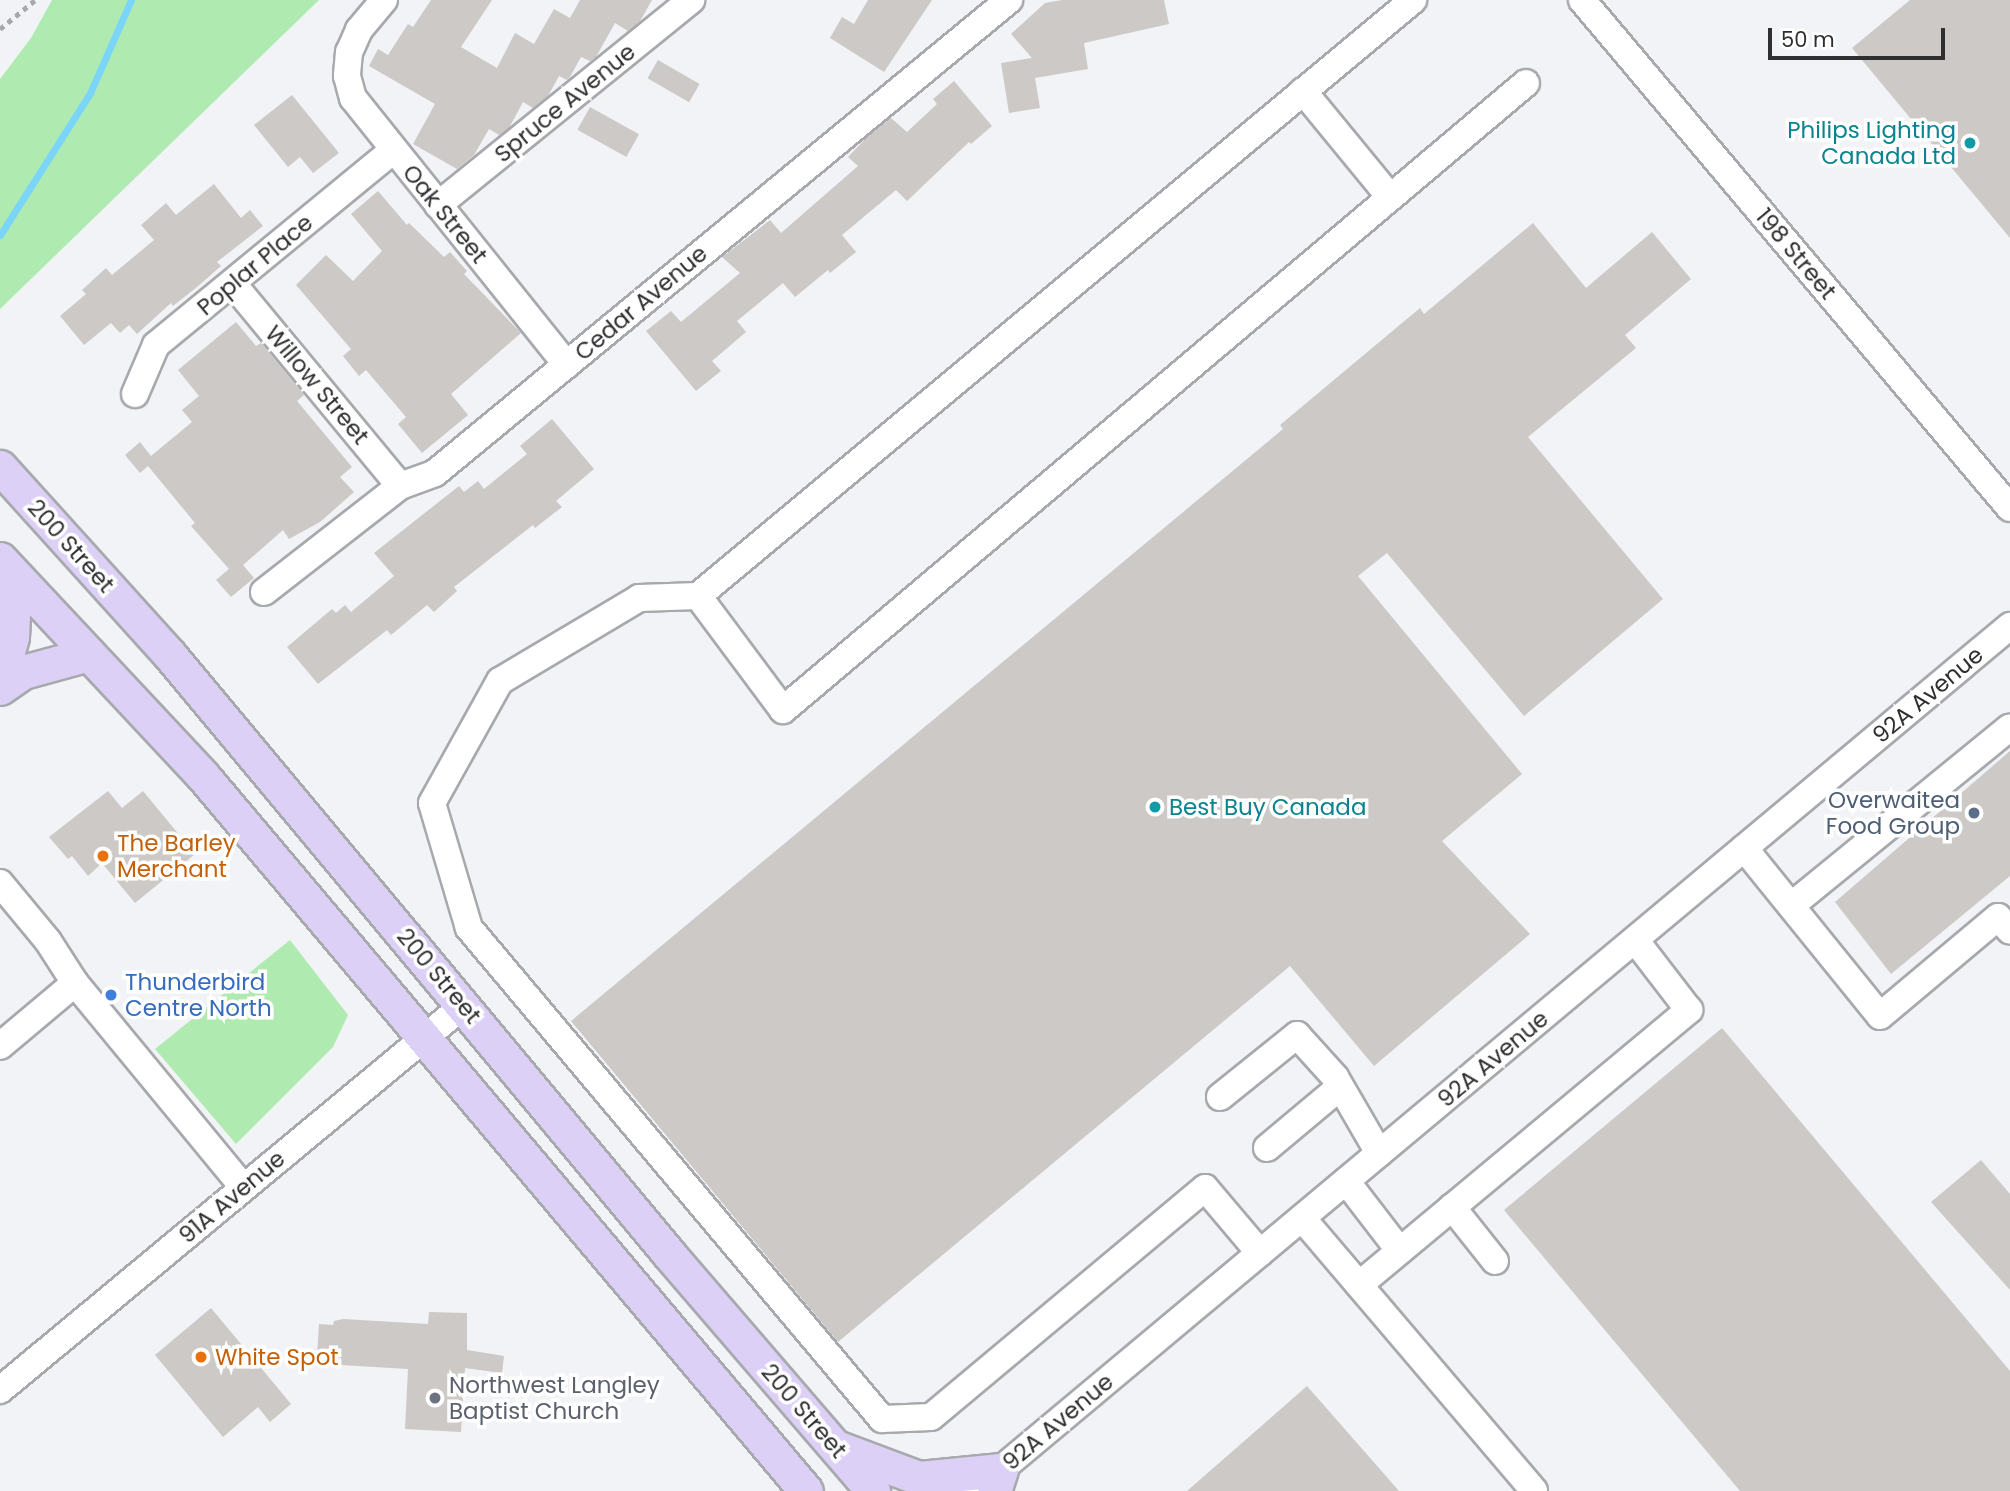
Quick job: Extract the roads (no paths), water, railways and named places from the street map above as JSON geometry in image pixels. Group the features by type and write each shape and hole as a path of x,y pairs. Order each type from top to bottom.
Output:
{"main road":[{"name":"200 Street","path":"0,467 169,654 669,1254 873,1491"},
{"path":"7,568 204,776 801,1488"},
{"path":"0,682 12,637 7,568"},
{"path":"0,688 23,672 89,654"},
{"path":"834,1446 919,1478 998,1480"}],"street":[{"name":"Oak Street","path":"384,0 359,30 349,52 347,76 353,98 567,365"},
{"name":"Spruce Avenue","path":"438,205 691,0"},
{"name":"Cedar Avenue","path":"264,592 400,486 435,474 1009,0"},
{"path":"1260,1253 1205,1188 932,1417 882,1419 469,928 432,803 500,681 639,598 698,596 1413,0"},
{"name":"198 Street","path":"1582,0 2010,508"},
{"path":"698,596 783,710 1525,83"},
{"path":"1303,91 1390,197"},
{"name":"Poplar Place","path":"135,394 156,345 393,150"},
{"name":"Willow Street","path":"233,284 400,486"},
{"name":"92A Avenue","path":"975,1491 998,1480 1260,1253 2010,626"},
{"path":"1792,905 2010,727"},
{"path":"1744,848 1792,905 1804,927 1880,1016 1998,918 2010,931"},
{"path":"0,883 48,941 75,983 243,1187"},
{"path":"1359,1285 1689,1010 1634,940"},
{"path":"0,1046 75,983"},
{"name":"91A Avenue","path":"0,1390 464,1005"},
{"path":"1220,1097 1297,1035 1340,1087 1380,1153"},
{"path":"1266,1148 1340,1087"},
{"path":"1346,1181 1400,1251"},
{"path":"1452,1207 1495,1261"},
{"path":"1302,1218 1534,1491"}],"waterway":[{"path":"0,235 90,93 131,0"}],"place":[{"name":"Philips Lighting Canada Ltd","path":"1970,143"},
{"name":"Best Buy Canada","path":"1155,807"},
{"name":"Overwaitea Food Group","path":"1974,813"},
{"name":"The Barley Merchant","path":"103,856"},
{"name":"Thunderbird Centre North","path":"111,995"},
{"name":"White Spot","path":"201,1357"},
{"name":"Northwest Langley Baptist Church","path":"435,1398"}]}
